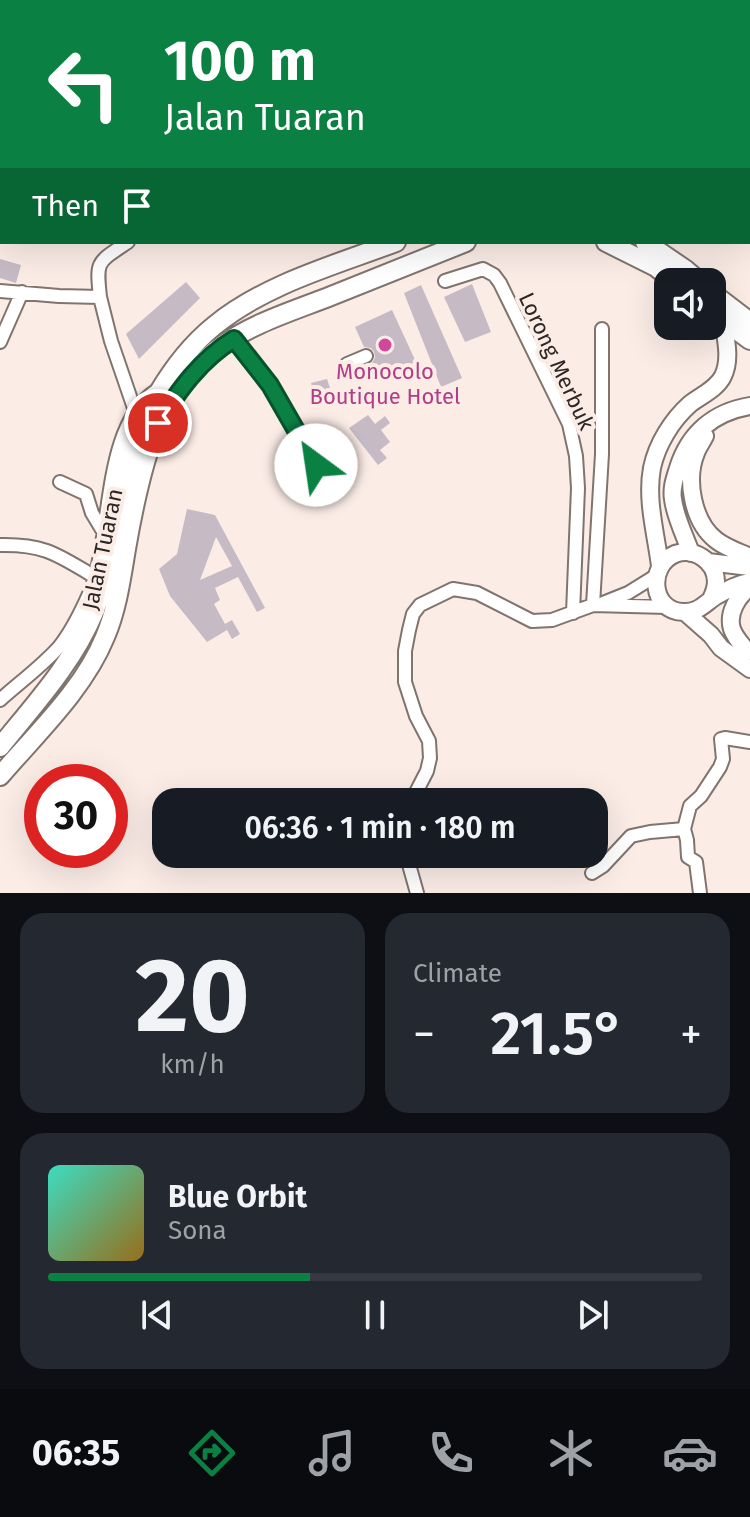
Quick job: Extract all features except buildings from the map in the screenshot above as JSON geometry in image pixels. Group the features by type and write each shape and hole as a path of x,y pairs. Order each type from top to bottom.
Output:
{"main road":[{"name":"Jalan Tuaran","path":"0,747 76,649 95,609 133,443 162,385 187,352 214,325 246,303 303,277 391,244"},
{"name":"Jalan Tuaran","path":"0,776 81,681 107,633 117,600 135,507 158,423 176,393 217,350 245,332 461,244"},
{"path":"610,244 657,268"},
{"path":"648,244 683,268"},
{"path":"726,304 750,322"},
{"path":"726,323 750,340"},
{"path":"658,570 671,556 681,552 701,556 714,571 715,590 711,599 705,606 686,613 667,607 660,599 656,590 658,570 649,493 652,466 675,420 723,377 727,356 723,340"},
{"path":"691,553 673,498 673,483 682,454 699,429 723,413 750,406"},
{"path":"723,413 695,455 692,474 694,500 703,523 715,540 733,550 746,577 730,621 749,658"},
{"path":"708,562 746,577"},
{"path":"711,599 746,577"},
{"path":"711,599 729,638 749,658"},
{"path":"686,613 721,648 749,658"},
{"path":"76,649 107,633"}],"street":[{"path":"125,244 104,258 97,271 111,341 135,411"},
{"name":"Lorong Merbuk","path":"445,281 483,269 494,275 569,424 576,456 578,488 573,613"},
{"path":"0,291 100,297"},
{"path":"0,342 22,292"},
{"path":"597,605 602,329"},
{"path":"234,339 270,385 327,483"},
{"path":"347,364 366,356"},
{"path":"0,700 58,648 73,627 95,577 110,488 122,440 140,403 162,385"},
{"path":"60,482 86,494 92,513 104,533"},
{"path":"0,545 33,546 56,553 95,577"},
{"path":"418,788 430,758 429,741 416,716 405,682 405,651 413,614 420,605 453,589 477,593 532,621 552,620 628,593 658,570"},
{"path":"597,605 667,607"},
{"path":"700,893 696,862 688,857 684,829 690,806 701,796 723,759 721,739 750,742"},
{"path":"592,873 603,866 631,836 684,829"},
{"path":"410,868 417,893"}],"place":[{"name":"Monocolo Boutique Hotel","path":"385,345"}],"route":[{"path":"158,423 176,393 197,369 234,339 270,385 316,465"}]}
